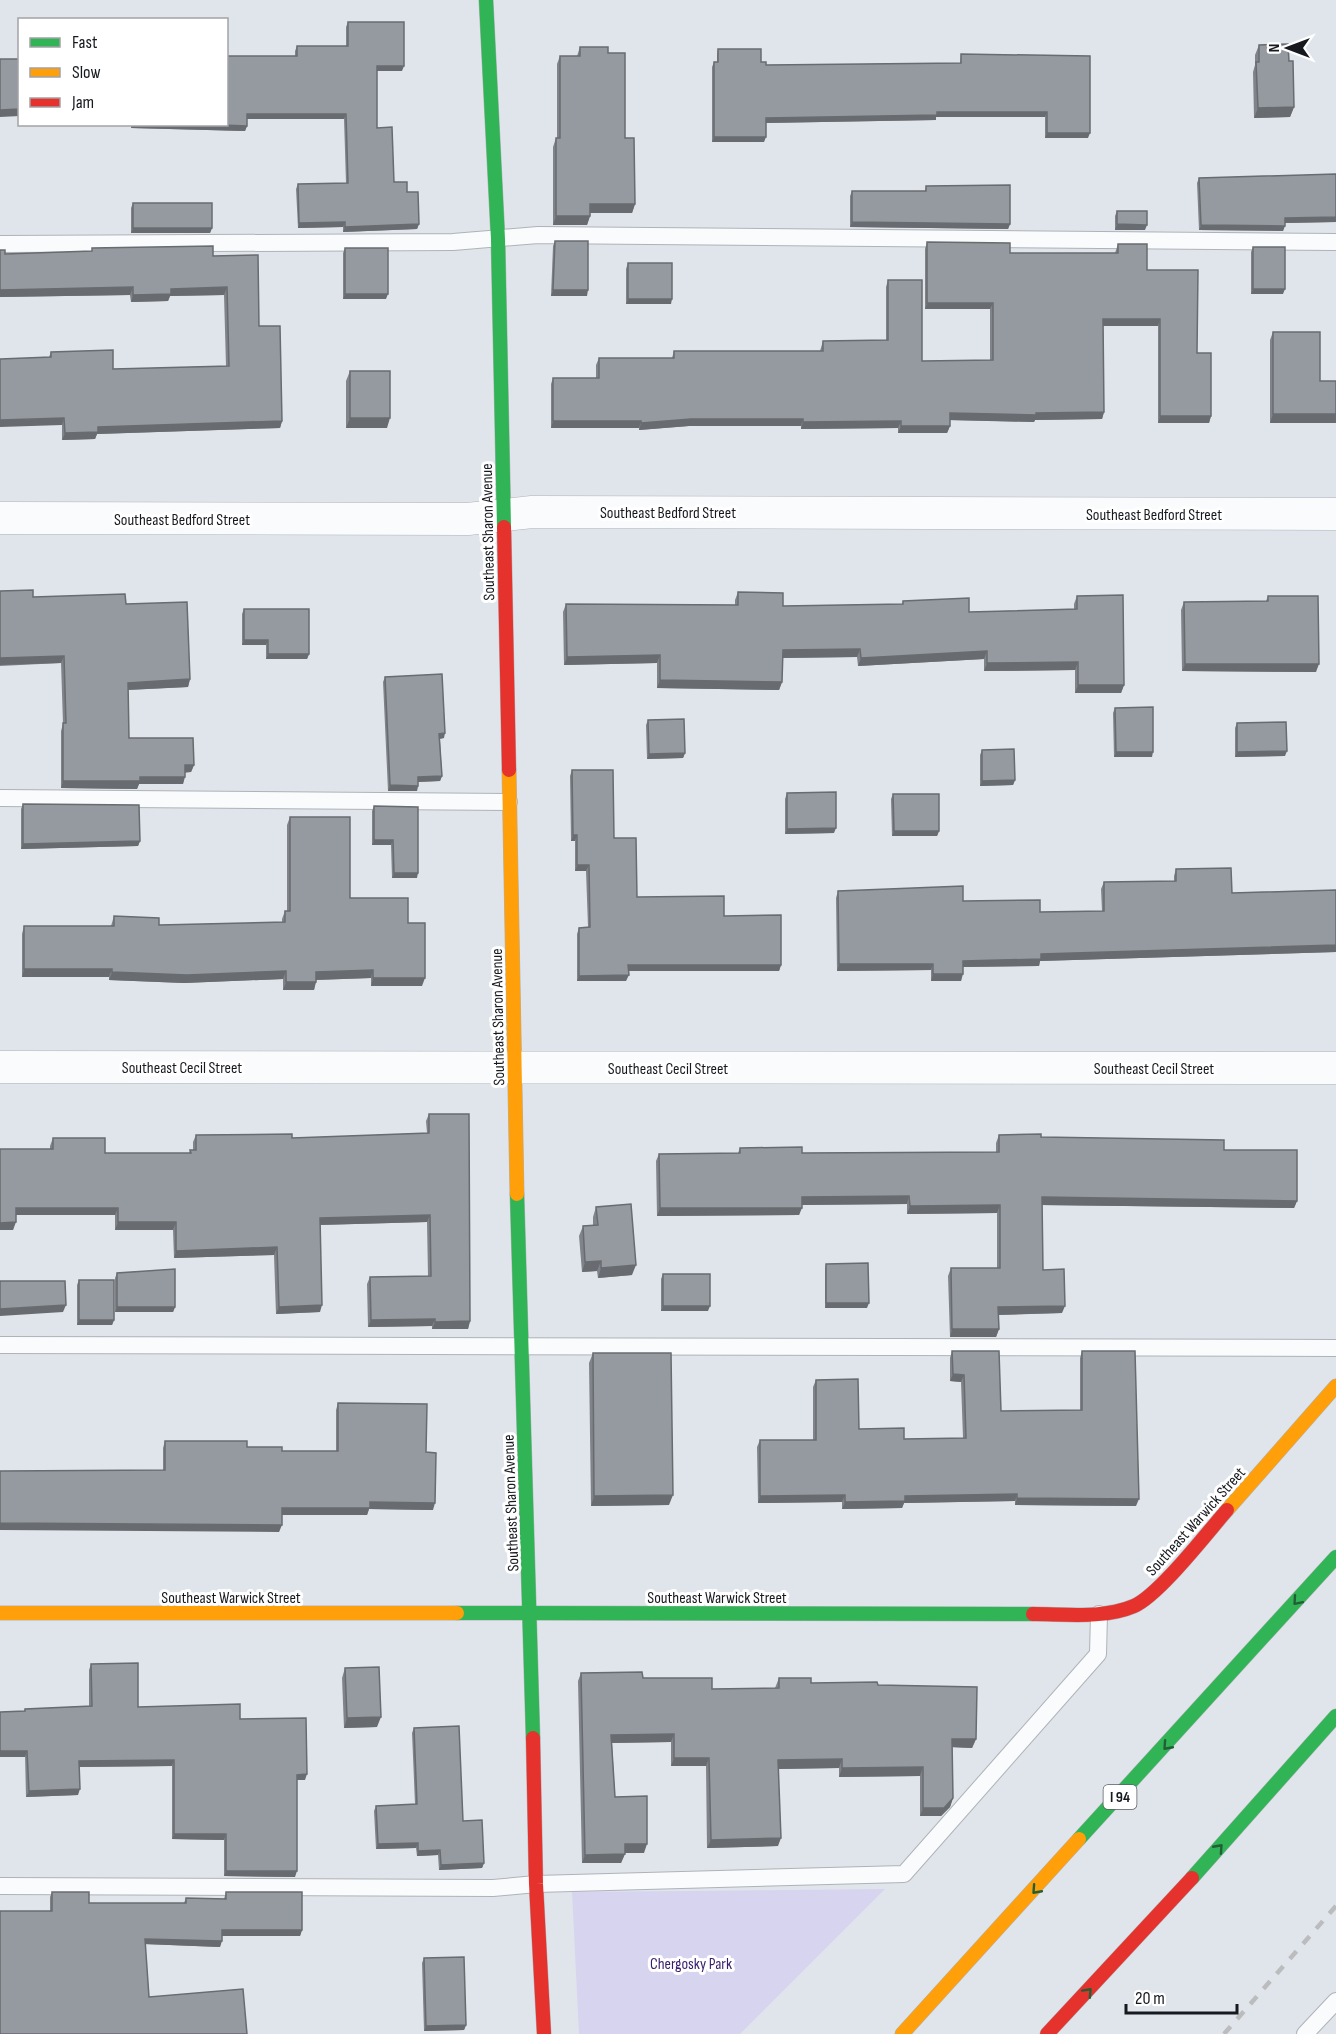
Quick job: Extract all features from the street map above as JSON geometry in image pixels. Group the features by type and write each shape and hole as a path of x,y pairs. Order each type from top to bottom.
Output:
{"main road":[{"name":"Southeast Sharon Avenue","path":"486,0 498,239 501,516 520,1346 530,1614 536,1884 544,2034"},
{"name":"Southeast Warwick Street","path":"0,1613 1099,1614 1135,1606 1164,1582 1336,1386"},
{"name":"I 94","path":"902,2034 1000,1930 1336,1557"},
{"path":"1047,2034 1153,1921 1336,1716"}],"street":[{"name":"Southeast Bedford Street","path":"0,518 468,519 532,512 1336,514"},
{"name":"Southeast Cecil Street","path":"0,1067 1336,1068"}],"lane":[{"path":"0,244 453,242 550,235 1336,242"},
{"path":"0,798 509,802"},
{"path":"0,1346 1336,1348"},
{"path":"0,1886 493,1888 536,1884 904,1874 1098,1654 1099,1614"},
{"path":"1305,2034 1336,2001"}],"green space":[{"name":"Chergosky Park","path":"885,1889 740,2034 579,2034 572,1892"}],"building":[{"path":"348,22 404,22 404,66 377,66 377,128 392,127 394,182 407,182 407,192 418,192 419,224 345,227 345,222 299,223 298,184 348,183 346,114 247,114 247,126 228,125 228,56 297,56 297,46 348,46"},
{"path":"1288,44 1289,61 1293,61 1294,107 1258,108 1256,62 1259,62 1259,45"},
{"path":"580,47 608,47 608,53 625,53 625,138 634,138 635,204 590,204 590,216 556,216 556,138 560,138 560,56 580,56"},
{"path":"718,49 761,49 761,62 766,62 766,65 961,63 961,54 1090,56 1090,133 1047,133 1047,112 937,112 937,115 766,118 766,137 714,137 714,62 718,62"},
{"path":"0,59 18,59 18,109 0,110"},
{"path":"1336,174 1336,217 1285,218 1285,226 1201,225 1199,178"},
{"path":"1010,185 1010,224 852,222 852,191 926,191 926,186"},
{"path":"133,203 212,203 212,228 133,228"},
{"path":"1117,211 1147,211 1147,225 1117,224"},
{"path":"555,241 588,241 588,290 553,290"},
{"path":"927,242 1010,243 1010,253 1118,253 1118,244 1147,244 1147,270 1198,270 1197,353 1211,353 1211,416 1160,416 1160,319 1103,319 1104,412 1036,413 1036,415 950,413 950,426 901,426 901,421 803,422 803,419 691,419 641,423 641,421 553,421 553,378 599,378 599,358 674,358 674,351 823,351 823,341 888,340 888,280 922,280 922,361 993,360 993,303 927,303"},
{"path":"213,246 213,256 258,255 259,326 280,326 282,421 98,427 98,432 65,433 64,418 0,420 0,359 51,357 51,352 113,350 113,369 229,366 227,287 171,289 171,294 133,295 133,287 0,290 0,250 5,250 5,254 92,251 92,248"},
{"path":"1253,247 1285,247 1285,289 1253,289"},
{"path":"345,248 388,248 388,294 345,294"},
{"path":"628,263 672,263 672,299 628,299"},
{"path":"1273,332 1320,332 1320,381 1336,381 1336,414 1273,414"},
{"path":"350,371 390,371 390,418 350,418"},
{"path":"33,590 33,597 125,594 126,604 187,602 190,679 128,683 129,738 193,738 194,765 185,765 185,777 140,777 140,781 63,781 63,723 66,723 64,656 0,658 0,591"},
{"path":"738,592 783,593 783,606 903,604 903,601 969,598 969,612 1077,609 1077,596 1123,595 1124,685 1078,685 1078,662 987,663 987,651 861,658 860,649 783,650 782,682 660,680 660,655 567,657 566,604 738,605"},
{"path":"1268,596 1318,596 1319,664 1185,664 1184,602 1268,601"},
{"path":"244,609 309,609 309,654 268,654 268,640 244,640"},
{"path":"442,674 445,733 439,734 442,776 418,777 418,786 390,785 385,677"},
{"path":"1153,707 1153,752 1116,752 1115,708"},
{"path":"684,719 685,753 649,754 648,720"},
{"path":"1286,722 1287,751 1237,752 1237,723"},
{"path":"1014,749 1015,780 982,781 982,750"},
{"path":"572,770 613,770 614,838 636,838 637,897 724,896 724,916 781,915 781,965 628,965 629,975 579,976 579,928 590,927 589,865 577,865 577,835 573,835"},
{"path":"836,792 836,828 787,829 787,793"},
{"path":"893,794 939,794 939,831 894,831"},
{"path":"23,804 139,805 140,841 23,844"},
{"path":"374,806 418,807 418,873 394,873 393,840 374,840"},
{"path":"290,817 350,817 350,898 408,898 408,923 425,923 425,978 373,978 373,970 316,972 316,982 286,982 286,971 187,975 112,972 112,969 24,969 24,926 114,926 114,916 159,918 159,925 285,922 285,911 290,911"},
{"path":"1231,868 1232,893 1336,890 1336,945 1041,954 1041,959 963,961 963,974 933,974 933,964 839,964 838,891 963,886 963,901 1040,900 1040,912 1104,911 1104,882 1176,881 1176,869"},
{"path":"429,1114 469,1114 470,1321 371,1320 370,1277 431,1276 430,1215 320,1218 322,1305 279,1307 277,1247 176,1251 176,1222 118,1222 118,1208 16,1208 16,1222 0,1223 0,1149 53,1149 53,1138 105,1138 105,1153 191,1153 190,1150 196,1150 196,1135 292,1134 292,1138 429,1133"},
{"path":"1041,1134 1041,1137 1224,1140 1224,1150 1297,1150 1297,1201 1042,1197 1043,1270 1064,1269 1065,1306 998,1307 999,1329 952,1329 951,1268 1000,1268 1000,1205 910,1206 909,1196 802,1197 802,1208 660,1208 659,1154 740,1153 740,1148 802,1147 802,1153 999,1152 999,1135"},
{"path":"631,1204 636,1265 601,1268 601,1261 585,1262 583,1226 598,1225 596,1207"},
{"path":"868,1263 869,1303 826,1303 826,1264"},
{"path":"175,1269 175,1307 117,1307 117,1273"},
{"path":"663,1274 710,1274 710,1306 663,1306"},
{"path":"79,1280 114,1280 114,1320 79,1320"},
{"path":"0,1281 65,1281 66,1305 0,1309"},
{"path":"952,1351 999,1351 1001,1411 1082,1410 1082,1351 1135,1351 1139,1499 1017,1498 1017,1494 905,1496 905,1501 845,1502 845,1495 760,1496 760,1440 816,1440 816,1380 858,1379 859,1429 904,1428 904,1439 966,1438 964,1375 953,1374"},
{"path":"593,1353 671,1353 673,1495 594,1496"},
{"path":"338,1403 427,1404 426,1452 436,1453 435,1503 370,1502 370,1508 282,1508 282,1525 0,1523 0,1471 165,1470 165,1441 247,1441 247,1447 282,1447 282,1451 338,1451"},
{"path":"138,1663 138,1707 240,1704 240,1719 306,1718 307,1774 297,1775 297,1871 226,1871 226,1834 174,1834 174,1760 79,1761 80,1789 29,1791 27,1751 0,1751 0,1712 92,1706 91,1664"},
{"path":"379,1667 381,1717 347,1718 345,1668"},
{"path":"642,1672 643,1678 712,1678 712,1689 779,1688 779,1678 811,1678 811,1683 877,1682 878,1685 977,1687 976,1739 952,1739 953,1798 944,1808 923,1808 923,1767 842,1768 842,1759 778,1760 781,1838 711,1840 709,1758 674,1758 674,1734 611,1735 615,1797 647,1796 647,1844 625,1844 625,1854 585,1855 581,1673"},
{"path":"459,1726 463,1821 482,1820 484,1863 441,1865 440,1850 418,1851 418,1843 378,1844 376,1806 417,1804 414,1728"},
{"path":"52,1892 89,1892 89,1903 186,1903 186,1898 226,1899 226,1892 302,1892 302,1930 222,1930 222,1941 145,1939 149,1997 243,1989 247,2034 0,2034 0,1911 52,1911"},
{"path":"464,1957 466,2025 426,2026 424,1958"}],"railway":[{"path":"1224,2034 1336,1906"}],"traffic: fast":[{"path":"486,0 498,239 504,527"},
{"path":"517,1194 533,1738"},
{"path":"1079,1839 1336,1557"},
{"path":"457,1613 1033,1614"},
{"path":"1192,1878 1336,1716"}],"traffic: slow":[{"path":"509,770 517,1194"},
{"path":"1227,1510 1336,1386"},
{"path":"0,1613 457,1613"},
{"path":"902,2034 1079,1839"}],"traffic: jam":[{"path":"504,527 509,770"},
{"path":"1033,1614 1110,1613 1134,1606 1169,1577 1227,1510"},
{"path":"533,1738 536,1884 544,2034"},
{"path":"1047,2034 1192,1878"}]}
